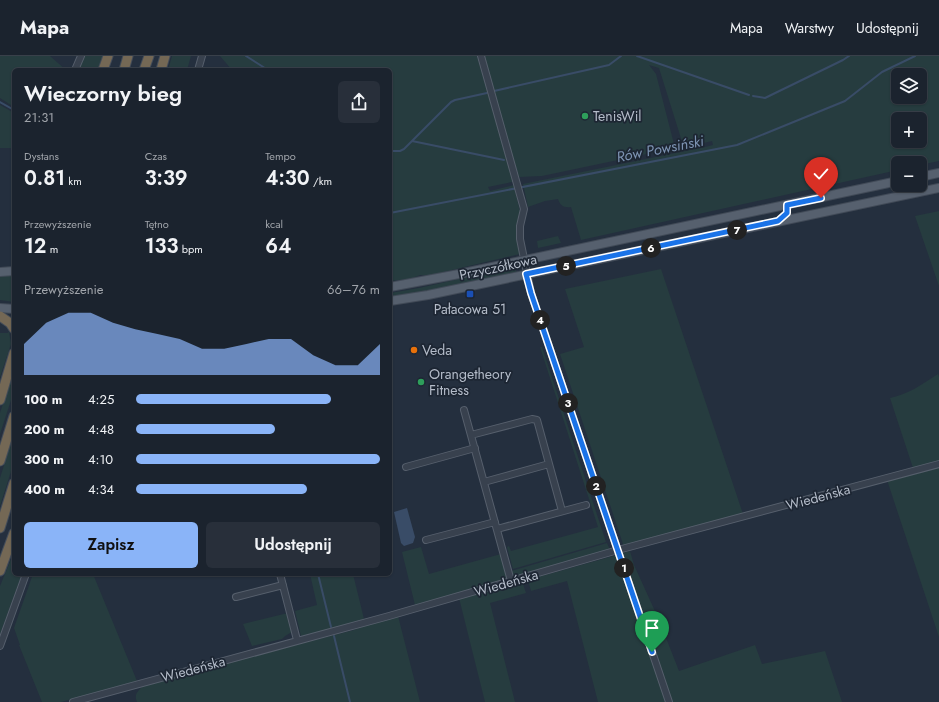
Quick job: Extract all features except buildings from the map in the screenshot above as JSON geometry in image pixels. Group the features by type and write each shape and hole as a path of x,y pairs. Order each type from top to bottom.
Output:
{"highway":[{"path":"104,68 108,56"},
{"path":"125,68 128,56"},
{"path":"145,68 149,56"},
{"path":"162,68 165,56"},
{"path":"0,316 12,326"},
{"path":"0,400 12,360"},
{"path":"0,461 12,422"},
{"path":"0,528 12,489"},
{"path":"0,571 12,538"}],"main road":[{"path":"927,176 939,173"},
{"name":"Przyczółkowa","path":"392,287 416,283 891,183"},
{"name":"Przyczółkowa","path":"392,301 428,295 939,188"},
{"path":"778,221 787,213 787,205"},
{"path":"0,272 12,271"},
{"path":"0,308 12,309"}],"street":[{"path":"76,68 81,56"},
{"path":"199,68 202,56"},
{"path":"481,56 524,209 520,233 526,274 531,293 669,702"},
{"path":"464,410 511,581"},
{"path":"471,435 534,419 538,422 562,511"},
{"path":"406,466 475,448"},
{"path":"484,482 550,464"},
{"name":"Wiedeńska","path":"73,702 618,550 939,464"},
{"path":"497,529 586,505"},
{"path":"426,540 495,522"},
{"path":"0,646 25,576"},
{"path":"281,576 297,640"},
{"path":"236,597 283,585"}],"green space":[{"path":"0,56 50,56 64,68 12,68 12,106 0,98"},
{"path":"84,56 103,56 98,68 79,68"},
{"path":"172,56 191,56 188,68 169,68"},
{"path":"220,56 477,56 513,179 512,182 488,187 490,191 514,185 521,216 517,233 520,254 431,275 420,275 411,279 392,281 392,68 230,68"},
{"path":"484,56 939,56 939,161 927,164 927,156 891,156 891,172 581,240 571,207 562,206 558,199 545,201 528,207 523,184 713,145 712,141 684,148 659,68 649,65 656,74 675,148 542,176 519,177 494,96"},
{"path":"0,105 12,112 12,148 0,148"},
{"path":"939,211 939,286 915,216"},
{"path":"558,236 561,243 538,248 537,241"},
{"path":"515,266 516,272 427,291 392,297 392,293"},
{"path":"661,269 743,514 624,547 560,354 584,347 565,289"},
{"path":"12,275 12,302 0,300 0,276"},
{"path":"9,331 11,344 0,377 0,333 8,333"},
{"path":"540,347 542,347 606,542 513,569 507,547 509,546 511,551 598,527"},
{"path":"12,374 12,397 0,434 0,413"},
{"path":"938,374 939,461 913,468 890,398 909,392"},
{"path":"12,440 12,468 0,506 0,478"},
{"path":"939,467 939,637 887,480"},
{"path":"607,543 610,550 517,577 511,571"},
{"path":"421,547 429,574 501,554 507,578 505,580 415,605 402,552"},
{"path":"630,551 634,565 659,620 679,671 755,645 762,664 825,651 842,702 672,702 622,553"},
{"path":"617,555 666,702 598,702 567,581 531,591 529,584 531,579"},
{"path":"12,557 12,576 21,576 0,634 0,586"},
{"path":"32,576 94,576 137,681 61,702 42,702 19,645 14,628"},
{"path":"310,576 353,576 364,619 351,624 301,636 295,611 317,605"},
{"path":"519,582 523,584 526,593 490,603 515,702 485,702 459,598"},
{"path":"288,613 292,632 282,639 252,646 243,624"},
{"path":"398,616 420,702 137,702 136,700 136,694 142,687 228,662 354,630"}],"water":[{"path":"407,508 415,537 413,543 404,546 401,543 394,512"}],"waterway":[{"path":"246,56 265,68"},
{"path":"494,91 609,65 621,56"},
{"path":"637,56 749,95"},
{"path":"753,96 765,98 849,56"},
{"name":"Rów Powsiński","path":"392,213 737,145 845,101 882,72 915,56"},
{"path":"392,151 400,151 404,149 451,102 487,93"},
{"path":"0,102 12,109"},
{"path":"412,141 504,160"},
{"path":"318,576 331,627"},
{"path":"334,636 350,702"}],"place":[{"name":"TenisWil","path":"585,116"},
{"name":"Pałacowa 51","path":"470,294"},
{"name":"Veda","path":"414,350"},
{"name":"Orangetheory Fitness","path":"421,382"}],"route":[{"path":"652,652 531,293 526,274 778,221 786,215 788,208 787,205 821,198"}]}
